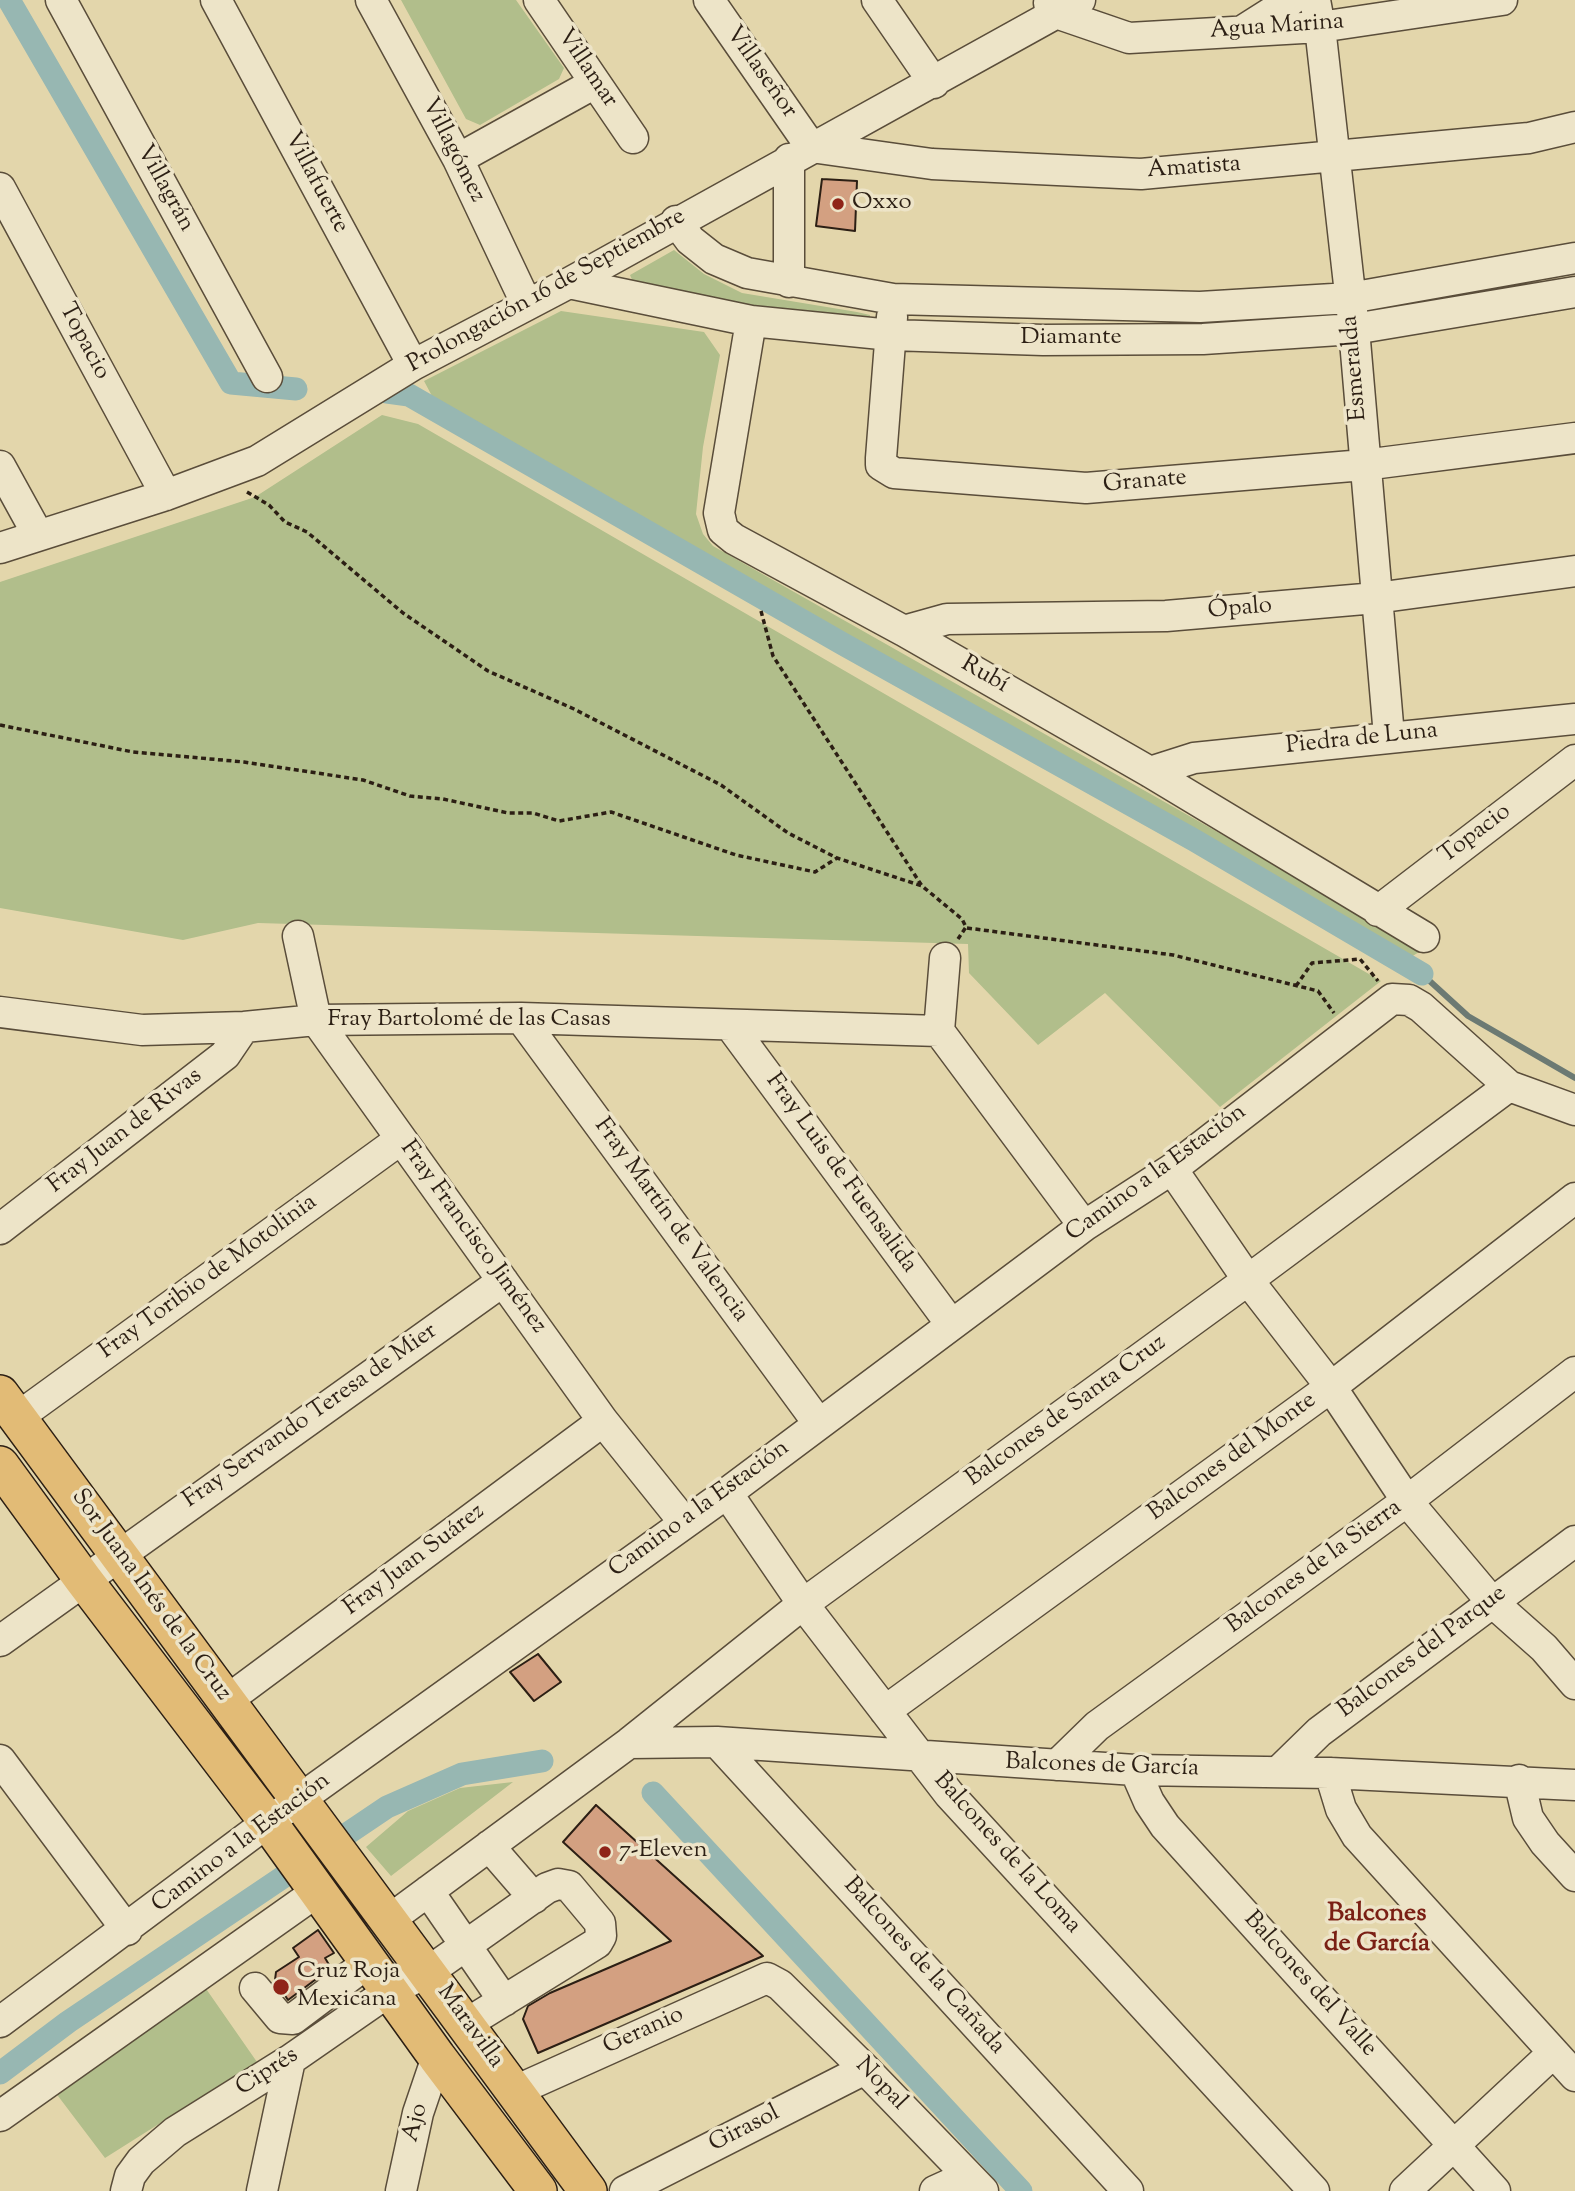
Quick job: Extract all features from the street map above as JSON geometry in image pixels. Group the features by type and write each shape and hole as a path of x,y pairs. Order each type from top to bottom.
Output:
{"main road":[{"name":"Sor Juana Inés de la Cruz","path":"9,1405 120,1553 346,1866"},
{"name":"Sor Juana Inés de la Cruz","path":"0,1465 315,1888"},
{"name":"Maravilla","path":"346,1866 428,1972 588,2191"},
{"name":"Maravilla","path":"315,1888 538,2191"}],"street":[{"name":"Villagrán","path":"61,0 267,377"},
{"name":"Villafuerte","path":"216,0 413,365"},
{"name":"Villagómez","path":"371,0 458,159 527,304"},
{"name":"Villamar","path":"540,0 633,138"},
{"name":"Villaseñor","path":"709,0 800,153"},
{"path":"877,0 934,83"},
{"path":"1241,32 1291,0"},
{"name":"Agua Marina","path":"1061,4 1129,38 1241,32 1317,13 1502,0"},
{"name":"Prolongación 16 de Septiembre","path":"0,548 166,495 257,461 413,365 569,283 800,153 934,83 1061,4"},
{"name":"Esmeralda","path":"1317,13 1354,329 1389,736"},
{"path":"458,159 595,83"},
{"name":"Amatista","path":"800,153 932,164 1141,174 1529,138 1575,127"},
{"path":"789,282 800,153"},
{"name":"Topacio","path":"0,188 166,495"},
{"name":"Diamante","path":"676,221 690,240 715,258 747,273 892,299 1200,307 1350,298 1575,258"},
{"name":"Diamante","path":"569,283 751,321 891,335 1043,340 1203,339 1354,329 1575,292"},
{"name":"Granate","path":"892,299 881,465 894,473 1086,488 1364,465 1575,438"},
{"name":"Rubí","path":"751,321 719,513 723,530 734,539 904,631 1150,772 1424,937"},
{"path":"0,466 38,535"},
{"name":"Ópalo","path":"904,631 947,619 1166,616 1376,598 1575,571"},
{"name":"Piedra de Luna","path":"1150,772 1194,758 1575,719"},
{"name":"Topacio","path":"1378,911 1575,760"},
{"name":"Fray Francisco Jiménez","path":"298,936 316,1020 603,1421 684,1522"},
{"path":"945,958 939,1031 1084,1226"},
{"path":"1396,999 1421,1007 1509,1086 1575,1110"},
{"name":"Camino a la Estación","path":"0,2022 127,1930 276,1833 305,1808 684,1522 727,1493 1084,1226 1172,1169 1349,1031 1396,999"},
{"name":"Fray Bartolomé de las Casas","path":"3,1016 142,1030 244,1027 316,1020 521,1018 939,1031"},
{"name":"Fray Martín de Valencia","path":"521,1018 819,1424"},
{"name":"Fray Luis de Fuensalida","path":"730,1025 951,1324"},
{"name":"Fray Juan de Rivas","path":"0,1229 225,1055 244,1027"},
{"name":"Balcones de Santa Cruz","path":"389,1920 629,1743 803,1604 1509,1086"},
{"name":"Fray Toribio de Motolinia","path":"9,1405 401,1139"},
{"path":"1172,1169 1248,1280 1331,1387 1408,1501 1491,1601 1544,1648 1575,1684"},
{"name":"Balcones del Monte","path":"885,1711 1331,1387 1575,1198"},
{"name":"Fray Servando Teresa de Mier","path":"0,1641 83,1579 503,1281"},
{"name":"Balcones de la Sierra","path":"1057,1765 1097,1726 1408,1501 1575,1371"},
{"name":"Fray Juan Suárez","path":"226,1700 603,1421"},
{"name":"Balcones de la Loma","path":"727,1493 803,1604 958,1804 1314,2191"},
{"name":"Balcones del Parque","path":"1278,1772 1319,1731 1575,1541"},
{"name":"Balcones de García","path":"629,1743 718,1742 921,1758 1135,1770 1330,1773 1519,1780 1575,1785"},
{"name":"Balcones de la Cañada","path":"718,1742 1129,2191"},
{"path":"0,1760 127,1930"},
{"name":"Balcones del Valle","path":"1135,1770 1149,1802 1165,1826 1495,2191"},
{"path":"1330,1773 1341,1809 1357,1836 1575,2076"},
{"path":"1519,1780 1528,1818 1545,1843 1575,1876"},
{"path":"489,1846 534,1898"},
{"name":"Ciprés","path":"126,2191 130,2176 141,2161 175,2132 290,2060 391,1990 428,1972 534,1898 558,1884 569,1886 600,1923 601,1936 597,1943 504,2001"},
{"path":"0,2116 315,1888"},
{"path":"428,1891 504,2001 466,2025"},
{"path":"255,1988 280,2018 293,2018 370,1961"},
{"name":"Geranio","path":"515,2091 762,1978 774,1981"},
{"name":"Nopal","path":"774,1981 865,2069 975,2183"},
{"path":"1405,2191 1553,2053"},
{"name":"Ajo","path":"401,2191 418,2113 437,2057"},
{"path":"262,2191 290,2060"},
{"name":"Girasol","path":"625,2191 865,2069"},
{"path":"935,2191 975,2183"}],"path":[{"path":"221,476 269,505 285,522 307,532 403,612 488,671 574,709 721,785 788,833 837,858 922,886"},
{"path":"761,611 773,656 922,886 962,919 966,927"},
{"path":"0,725 134,752 244,762 363,780 411,796 443,799 508,813 533,813 559,821 611,813 736,855 815,872 837,858"},
{"path":"945,958 966,927"},
{"path":"966,927 1174,955 1296,986 1318,992 1349,1031"},
{"path":"1296,986 1312,963 1360,959 1396,999"}],"green space":[{"path":"401,0 516,0 564,68 559,79 480,125 466,119"},
{"path":"674,250 704,274 742,293 870,315 869,323 863,329 636,289 630,275"},
{"path":"561,311 704,332 720,355 703,447 696,514 703,534 713,546 1424,949 1411,957 432,396 424,381"},
{"path":"382,415 418,424 1381,981 1220,1107 1105,993 1038,1045 969,973 968,944 258,923 183,940 0,908 0,582 255,497"},
{"path":"513,1782 391,1876 366,1847 408,1811 460,1788"},
{"path":"202,1983 257,2062 105,2158 55,2092"}],"building":[{"name":"Oxxo","path":"822,179 857,181 855,231 816,226"},
{"path":"538,1654 561,1682 534,1701 510,1672"},
{"path":"596,1805 763,1956 538,2053 523,2019 528,2006 550,1993 671,1941 563,1842"},
{"path":"318,1930 334,1953 325,1958 331,1968 288,2000 275,1980 276,1972 299,1957 293,1948"}],"waterway":[{"path":"9,0 231,383 296,389"},
{"path":"387,392 409,395 843,644 1194,840 1422,974"},
{"path":"1422,974 1468,1016 1575,1078"},
{"path":"0,2073 68,2022 387,1807 462,1774 542,1761"},
{"path":"653,1793 1021,2191"}],"place":[{"name":"Oxxo","path":"838,204"},
{"name":"7-Eleven","path":"605,1852"},
{"name":"Cruz Roja Mexicana","path":"281,1987"}],"district":[{"name":"Balcones de García","path":"1377,1931"}]}
